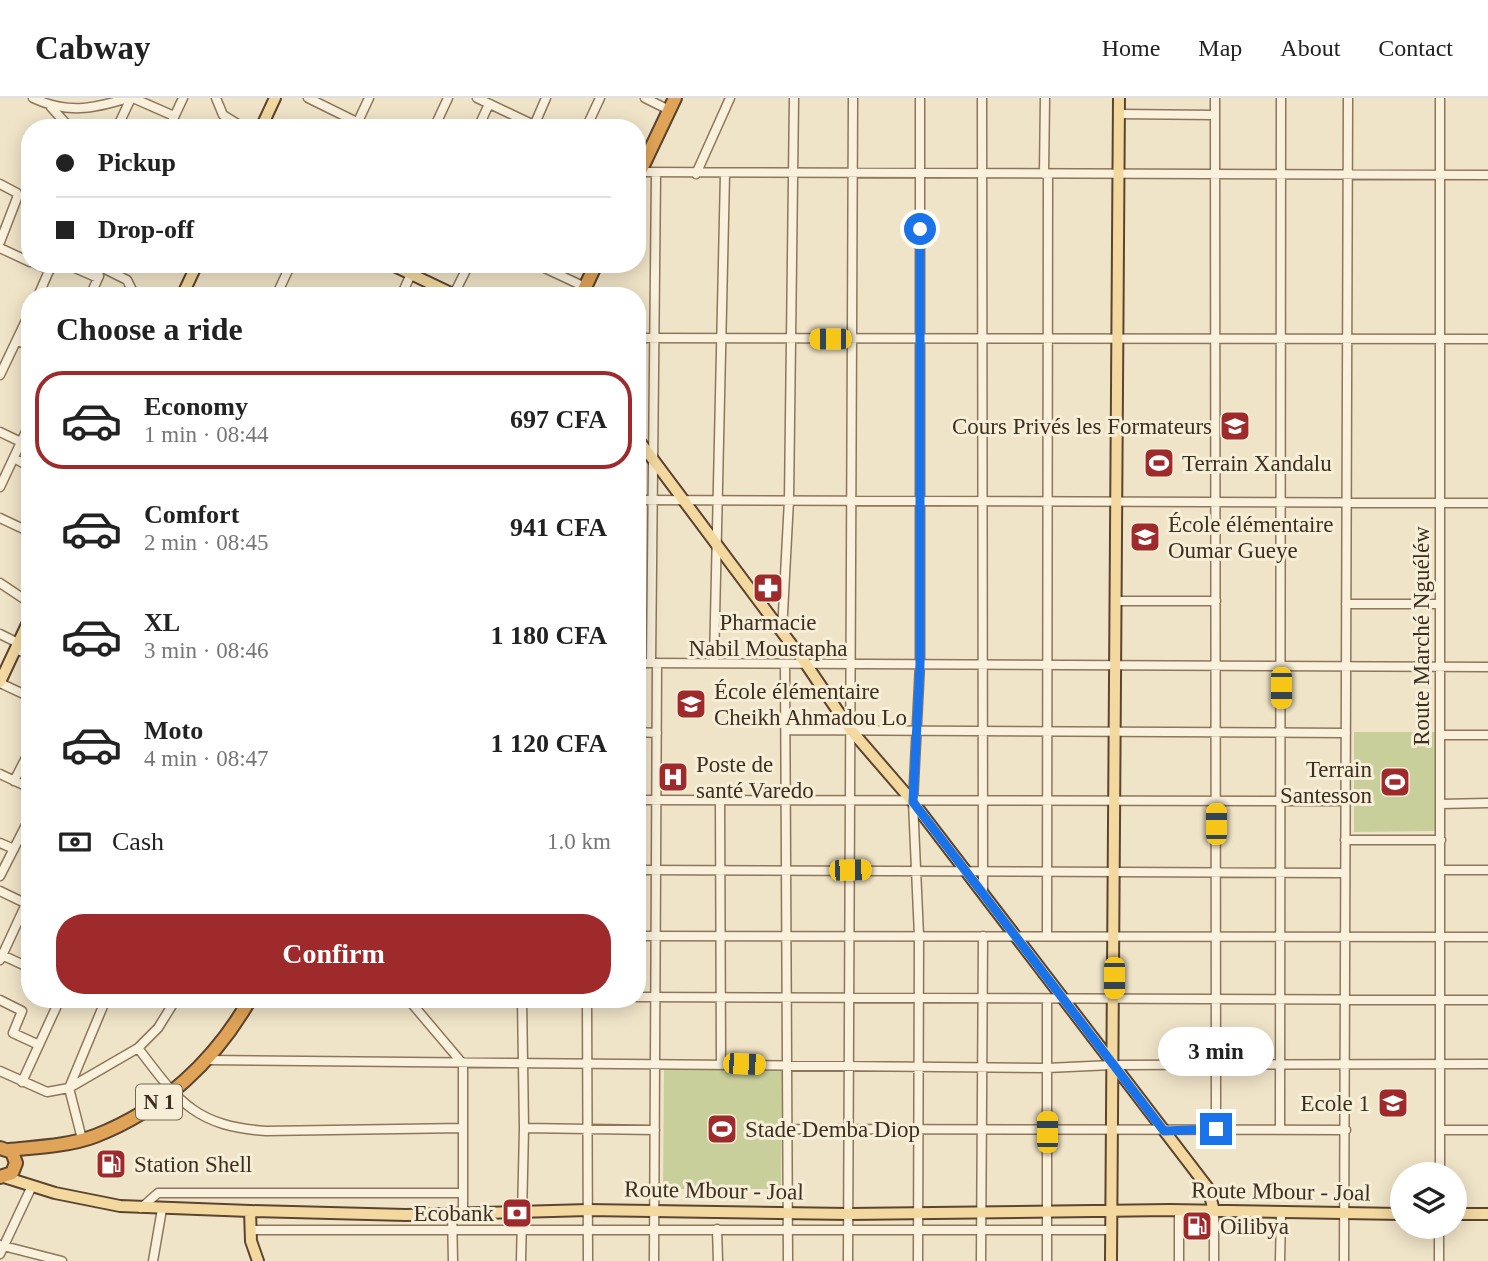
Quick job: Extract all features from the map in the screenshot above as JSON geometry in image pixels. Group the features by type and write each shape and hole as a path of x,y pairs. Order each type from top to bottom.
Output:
{"highway":[{"path":"646,158 672,104"},
{"name":"N 1","path":"7,1163 30,1148 82,1139 126,1121 172,1093 205,1060 244,1008"}],"main road":[{"path":"265,119 275,98"},
{"path":"1111,1261 1114,1132 1112,1065 1119,98"},
{"path":"411,274 438,287"},
{"path":"646,449 806,664 850,729 913,802 963,871 1208,1188 1214,1211"},
{"path":"0,682 21,637"},
{"name":"Route Mbour - Joal","path":"7,1163 30,1185 88,1200 162,1209 457,1213 654,1210 849,1214 1214,1211 1390,1214"},
{"path":"250,1211 250,1230 258,1261"},
{"path":"1467,1214 1488,1214"}],"street":[{"path":"33,98 51,107 78,111 131,98 174,116"},
{"path":"121,119 131,98"},
{"path":"173,119 183,98"},
{"path":"216,98 223,115 229,119"},
{"path":"308,98 345,119"},
{"path":"359,119 369,98"},
{"path":"438,119 448,98"},
{"path":"477,98 495,103 521,119"},
{"path":"536,119 546,98"},
{"path":"590,119 600,98"},
{"path":"645,98 672,104"},
{"path":"696,174 730,98"},
{"path":"782,632 789,500 794,98"},
{"path":"848,1261 853,98"},
{"path":"918,1261 919,936 913,802 920,664 920,98"},
{"path":"982,98 983,897"},
{"path":"1045,98 1048,339 1047,936"},
{"path":"1215,98 1216,1129"},
{"path":"1280,1128 1281,98"},
{"path":"1344,1261 1347,1065 1345,801 1348,98"},
{"name":"Route Marché Nguéléw","path":"1440,98 1440,1162"},
{"path":"484,119 495,103"},
{"path":"51,107 62,119"},
{"path":"1119,114 1215,115"},
{"path":"654,1261 657,733 652,457 656,173"},
{"path":"646,174 1488,175"},
{"path":"714,663 725,174"},
{"path":"0,184 13,190 17,198 0,242"},
{"path":"0,248 21,258"},
{"path":"87,273 98,278"},
{"path":"94,287 100,273"},
{"path":"116,273 127,280 130,287"},
{"path":"551,273 575,287"},
{"path":"405,287 411,274"},
{"path":"0,375 21,331"},
{"path":"646,338 1488,339"},
{"path":"17,340 21,342"},
{"path":"0,351 9,356"},
{"path":"0,432 21,443 0,486"},
{"path":"14,458 21,462"},
{"path":"646,500 1488,503"},
{"path":"0,518 21,528"},
{"path":"0,583 21,597"},
{"path":"1116,601 1216,601"},
{"path":"1346,604 1440,604"},
{"path":"0,634 21,649"},
{"path":"646,663 1488,667"},
{"path":"785,664 788,1261"},
{"path":"0,682 21,692"},
{"path":"787,730 850,729 916,733 1346,733"},
{"path":"646,732 657,733"},
{"path":"1440,735 1488,734"},
{"path":"13,781 21,766"},
{"path":"0,774 21,785"},
{"path":"646,800 1345,801"},
{"path":"720,800 721,1064"},
{"path":"1440,803 1488,803"},
{"path":"0,876 21,840"},
{"path":"1345,840 1441,840"},
{"path":"0,843 14,849"},
{"path":"646,870 786,872 918,869 984,872 1345,873"},
{"path":"1441,870 1488,870"},
{"path":"0,891 21,902"},
{"path":"21,918 1,957 21,965"},
{"path":"646,936 1488,937"},
{"path":"981,1261 983,936"},
{"path":"646,997 1488,1000"},
{"path":"1047,999 1047,1261"},
{"path":"0,1000 22,1011 13,1033 39,1045"},
{"path":"22,1082 56,1008"},
{"path":"82,1139 69,1088 102,1008"},
{"path":"0,1071 47,1092 69,1088 138,1048 158,1028 170,1008"},
{"path":"416,1008 463,1064 463,1193 453,1229 453,1261"},
{"path":"521,1261 524,1128 522,1008"},
{"path":"587,1008 588,1261"},
{"path":"138,1048 172,1093 198,1114 236,1129 266,1131 463,1128"},
{"path":"205,1060 1047,1068 1215,1064 1488,1064"},
{"path":"524,1128 655,1130"},
{"path":"788,1129 1047,1132 1280,1128 1346,1130"},
{"path":"1441,1130 1488,1130"},
{"path":"30,1185 1,1248 62,1261"},
{"path":"141,1208 158,1193 463,1193"},
{"path":"250,1211 251,1193"},
{"path":"153,1261 162,1209"},
{"path":"1179,1211 1179,1261"},
{"path":"1214,1211 1214,1261"},
{"path":"1280,1261 1281,1214"},
{"path":"717,1229 718,1261"},
{"path":"250,1230 1112,1230"},
{"path":"1439,1239 1439,1261"}],"green space":[{"name":"Terrain Santesson","path":"1354,732 1435,732 1435,831 1354,832"},
{"name":"Stade Demba Diop","path":"664,1070 782,1070 781,1189 663,1189"}],"place":[{"name":"Cours Privés les Formateurs","path":"1235,426"},
{"name":"Terrain Xandalu","path":"1159,463"},
{"name":"École élémentaire Oumar Gueye","path":"1145,537"},
{"name":"Pharmacie Nabil Moustapha","path":"768,588"},
{"name":"École élémentaire Cheikh Ahmadou Lo","path":"691,704"},
{"name":"Poste de santé Varedo","path":"673,777"},
{"name":"Terrain Santesson","path":"1395,782"},
{"name":"Ecole 1","path":"1393,1103"},
{"name":"Stade Demba Diop","path":"722,1129"},
{"name":"Station Shell","path":"111,1164"},
{"name":"Ecobank","path":"517,1213"},
{"name":"Oilibya","path":"1197,1226"}],"route":[{"path":"920,229 920,664 913,802 1164,1131 1216,1129"}]}
